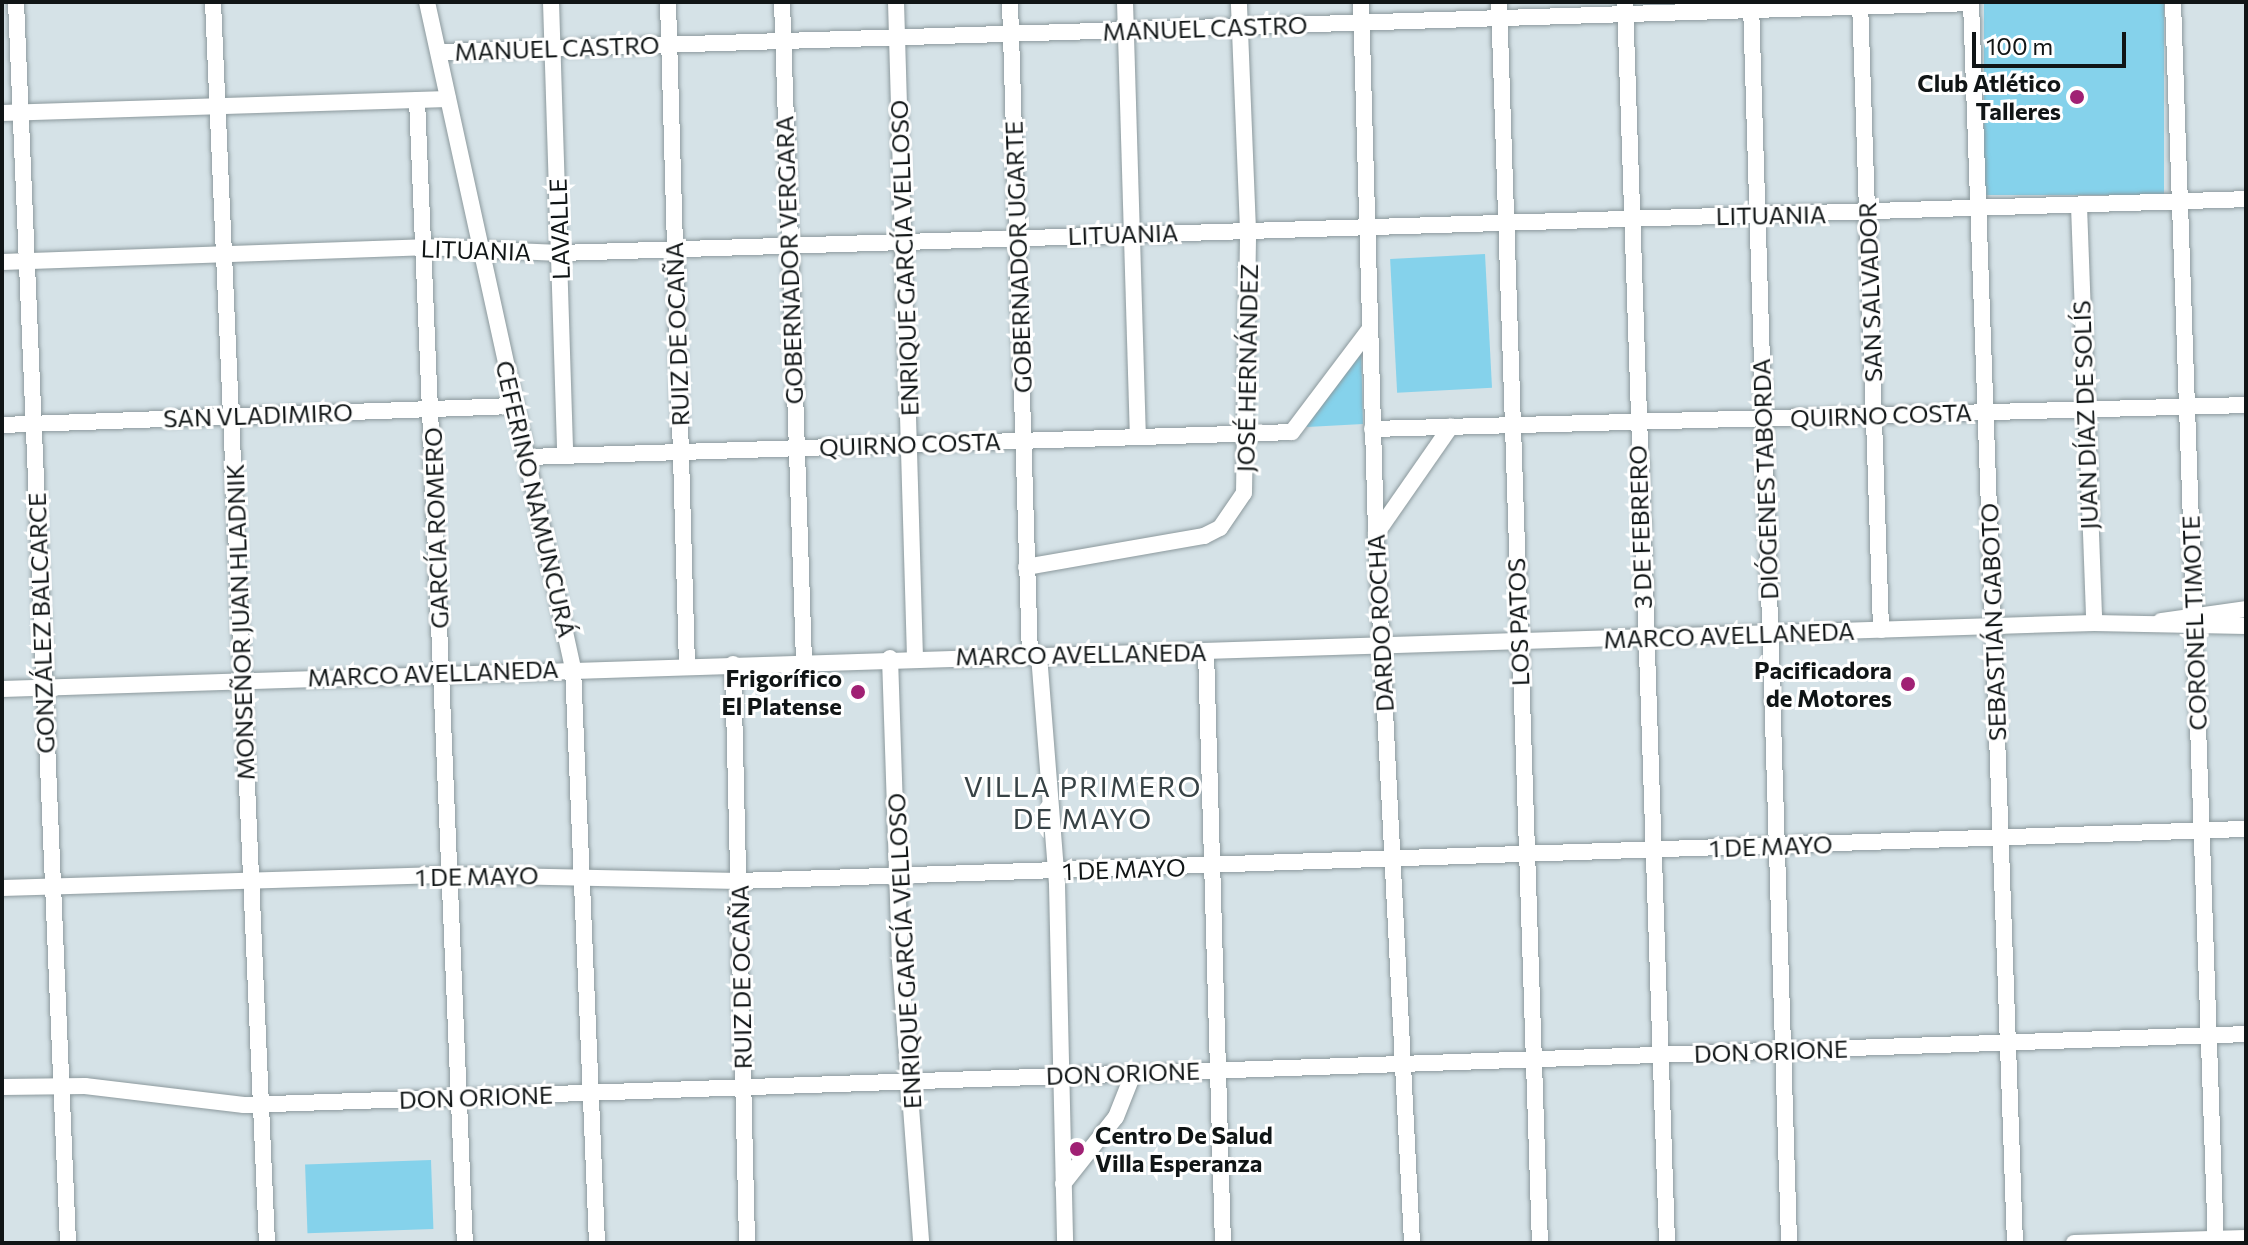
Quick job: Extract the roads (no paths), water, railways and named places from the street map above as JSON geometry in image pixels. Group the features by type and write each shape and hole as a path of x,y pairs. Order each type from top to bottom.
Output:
{"street":[{"name":"GONZÁLEZ BALCARCE","path":"16,2 68,1243"},
{"name":"MONSEÑOR JUAN HLADNIK","path":"213,2 267,1243"},
{"name":"CEFERINO NAMUNCURÁ","path":"427,2 573,668 597,1243"},
{"name":"LAVALLE","path":"551,2 565,456"},
{"name":"RUIZ DE OCAÑA","path":"668,2 687,665"},
{"name":"GOBERNADOR VERGARA","path":"782,2 787,246 804,661"},
{"name":"ENRIQUE GARCÍA VELLOSO","path":"896,2 915,658"},
{"name":"GOBERNADOR UGARTE","path":"1010,2 1026,567 1055,871 1065,1243"},
{"path":"1125,2 1138,437"},
{"name":"JOSÉ HERNÁNDEZ","path":"1026,567 1214,532 1244,493 1249,433 1248,230 1239,2"},
{"name":"DARDO ROCHA","path":"1361,2 1376,534 1412,1243"},
{"name":"CORONEL TIMOTE","path":"2173,2 2177,202 2216,1241"},
{"name":"MANUEL CASTRO","path":"439,52 1362,23 1500,10 1971,3"},
{"name":"SEBASTIÁN GABOTO","path":"1971,3 2015,1243"},
{"name":"SAN SALVADOR","path":"1860,6 1881,630"},
{"name":"3 DE FEBRERO","path":"1625,8 1635,422 1667,1243"},
{"name":"DIÓGENES TABORDA","path":"1751,8 1789,1243"},
{"name":"LOS PATOS","path":"1500,10 1540,1243"},
{"name":"MANUEL CASTRO","path":"2,113 448,99"},
{"name":"GARCÍA ROMERO","path":"417,100 465,1243"},
{"name":"LITUANIA","path":"2,262 424,247 560,253 1979,210 2246,199"},
{"name":"JUAN DÍAZ DE SOLÍS","path":"2079,206 2094,623"},
{"name":"QUIRNO COSTA","path":"528,457 1292,432 1368,331"},
{"name":"QUIRNO COSTA","path":"1372,429 2246,405"},
{"name":"SAN VLADIMIRO","path":"2,425 514,406"},
{"path":"1376,534 1451,426"},
{"name":"MARCO AVELLANEDA","path":"2195,620 2246,609"},
{"name":"MARCO AVELLANEDA","path":"2,689 890,658 2195,620 2246,626"},
{"path":"1206,651 1223,1243"},
{"name":"ENRIQUE GARCÍA VELLOSO","path":"890,658 896,875 921,1243"},
{"name":"RUIZ DE OCAÑA","path":"733,664 747,1243"},
{"name":"1 DE MAYO","path":"2,888 450,875 739,881 2246,829"},
{"name":"DON ORIONE","path":"2,1087 60,1085 259,1105 1133,1074 1402,1061 2246,1034"},
{"path":"1063,1184 1116,1117 1133,1074"},
{"path":"2074,1243 2246,1238"}],"place":[{"name":"Club Atlético Talleres","path":"2077,97"},
{"name":"Pacificadora de Motores","path":"1908,684"},
{"name":"Frigorífico El Platense","path":"858,692"},
{"name":"Centro De Salud Villa Esperanza","path":"1077,1149"}],"district":[{"name":"VILLA PRIMERO DE MAYO","path":"1083,802"}]}
